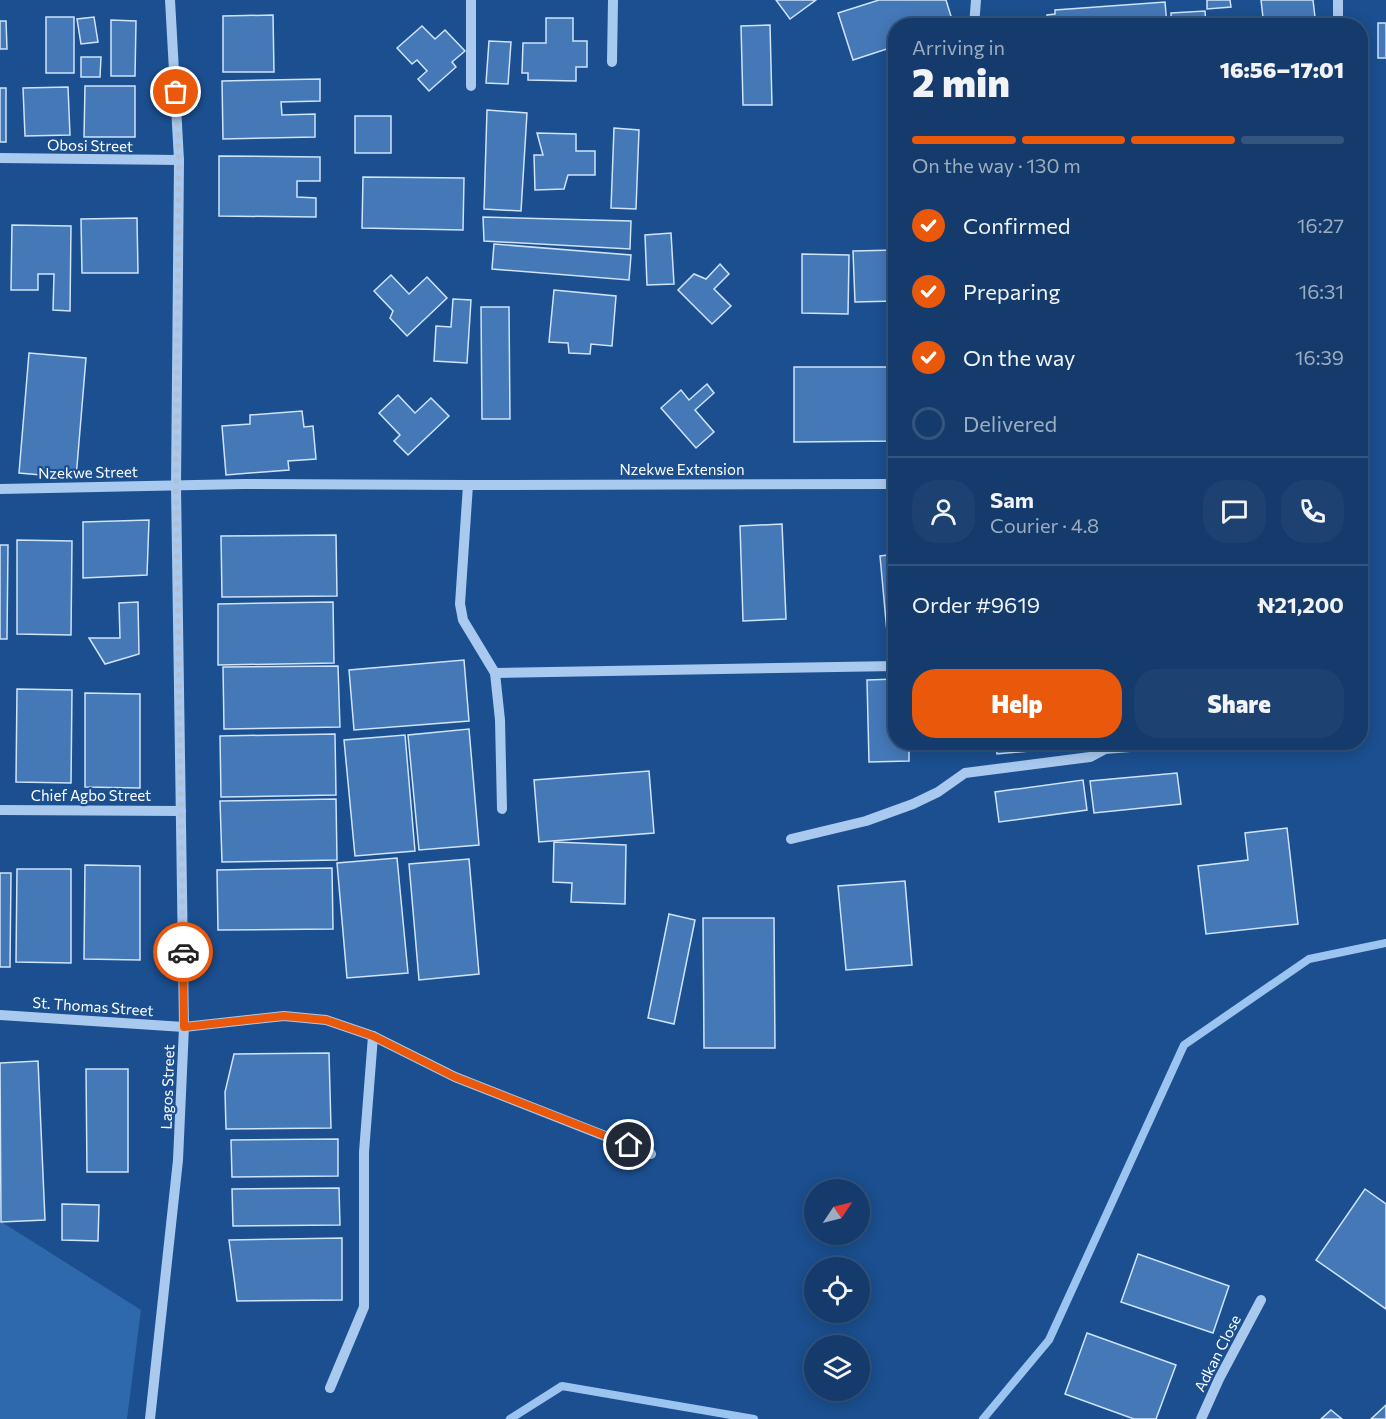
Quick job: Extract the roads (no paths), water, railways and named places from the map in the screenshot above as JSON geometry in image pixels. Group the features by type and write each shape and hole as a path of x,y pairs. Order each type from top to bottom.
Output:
{"street":[{"name":"Lagos Street","path":"150,1419 178,1160 184,1027 176,486 179,160 170,0"},
{"path":"471,0 471,86"},
{"path":"612,62 613,0"},
{"path":"975,18 976,0"},
{"path":"1338,0 1338,18"},
{"name":"Obosi Street","path":"0,158 179,160"},
{"name":"Nzekwe Extension","path":"176,486 244,484 888,484"},
{"path":"468,485 460,604 463,620 495,673 500,720 502,809"},
{"name":"Nzekwe Street","path":"0,489 176,486"},
{"path":"495,673 888,666"},
{"path":"791,839 866,821 913,804 938,792 965,772 1090,757 1103,750"},
{"name":"Chief Agbo Street","path":"0,810 181,811"},
{"name":"St. Thomas Street","path":"0,1014 184,1027 284,1016 326,1020 373,1036 455,1077 651,1154"},
{"path":"330,1388 364,1307 364,1152 373,1036"},
{"name":"Adkan Close","path":"1201,1419 1219,1379 1261,1300"}],"waterway":[{"path":"983,1419 1049,1340 1184,1045 1309,959 1386,943"},
{"path":"510,1419 562,1386 754,1419"}]}
